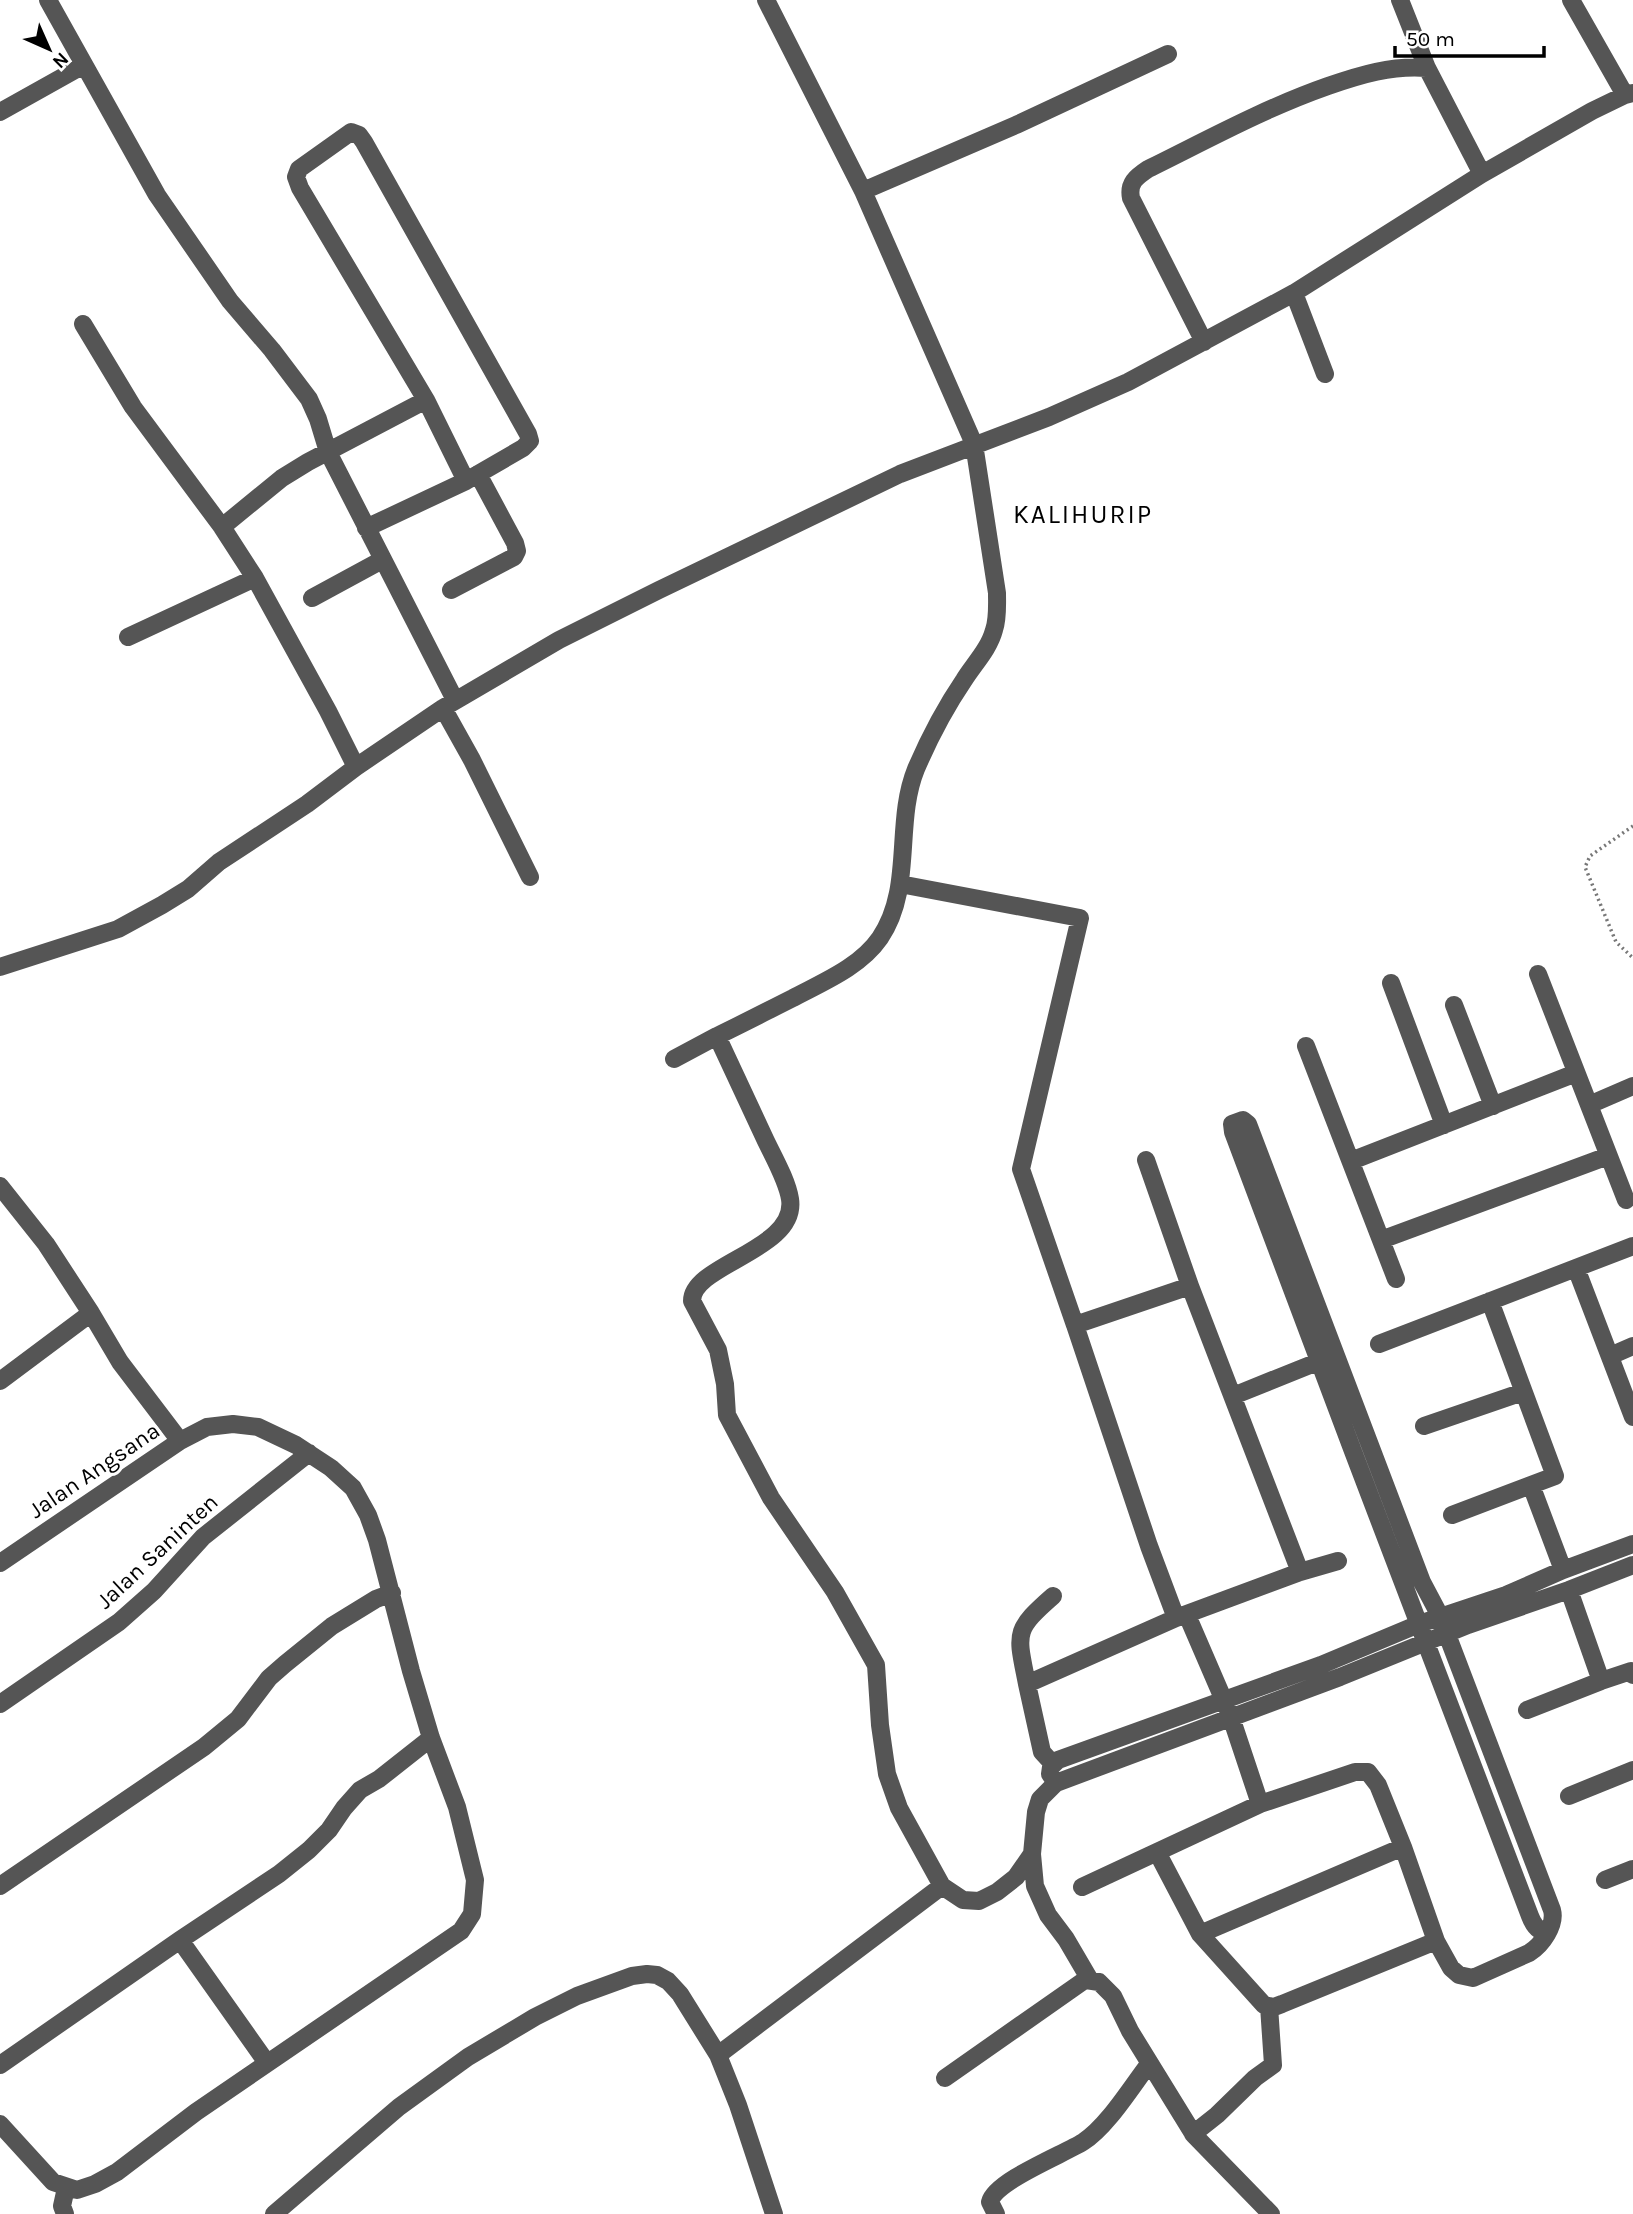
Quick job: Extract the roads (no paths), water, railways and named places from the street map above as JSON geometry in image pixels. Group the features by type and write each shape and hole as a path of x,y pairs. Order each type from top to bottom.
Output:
{"street":[{"path":"48,0 157,195 230,300 309,399 328,452 382,560 472,760 530,877"},
{"path":"674,1059 828,979 856,962 879,940 893,913 900,884 906,803 916,769 962,682 995,629 997,593 974,444 863,191 766,0"},
{"path":"1399,0 1427,68 1482,174"},
{"path":"0,967 118,929 162,905 188,889 219,862 449,704 559,640 900,474 1049,417 1116,387 1294,293 1482,174 1629,94 1571,0"},
{"path":"863,191 1016,125 1168,54"},
{"path":"0,111 85,65"},
{"path":"1204,342 1131,198 1131,183 1148,169 1284,102 1365,73 1407,66 1427,68"},
{"path":"366,528 472,477 523,448 530,441 364,142 359,135 351,132 299,169 296,177 300,188 472,477 516,543 517,551 514,557 451,590"},
{"path":"1294,293 1325,374"},
{"path":"83,324 133,407 222,527 255,578 356,767"},
{"path":"222,527 282,478 426,400"},
{"path":"312,598 382,560"},
{"path":"128,637 255,578"},
{"path":"900,884 1080,918 1021,1169 1149,1546 1224,1699 1260,1804"},
{"path":"1538,974 1626,1200"},
{"path":"1391,983 1444,1125"},
{"path":"1454,1005 1493,1106"},
{"path":"717,1037 776,1162 790,1200 788,1219 779,1232 708,1279 692,1294 692,1301 718,1350 725,1384 727,1415 771,1498 835,1592 876,1665 887,1774 899,1808 942,1886 963,1900 979,1901 997,1892 1016,1877 1032,1854"},
{"path":"1306,1046 1396,1279"},
{"path":"1351,1161 1576,1073"},
{"path":"1588,1104 1633,1086"},
{"path":"1082,1888 1260,1804 1355,1772 1368,1772 1378,1785 1403,1847 1436,1941 1451,1968 1459,1975 1473,1978 1537,1949 1553,1922 1552,1910 1440,1616 1414,1584 1364,1484 1299,1311 1280,1234 1248,1124 1242,1120 1232,1124 1233,1132 1280,1234 1382,1477 1414,1584 1422,1632 1530,1916 1535,1926 1542,1932 1547,1932"},
{"path":"1381,1240 1608,1156"},
{"path":"1146,1160 1190,1286 1300,1572"},
{"path":"2,1192 46,1244 120,1362 180,1441"},
{"path":"1379,1343 1633,1246"},
{"path":"1576,1268 1633,1417"},
{"path":"1075,1325 1190,1286"},
{"path":"1452,1515 1555,1476 1490,1301"},
{"path":"0,1381 91,1313"},
{"path":"1610,1356 1633,1346"},
{"path":"1233,1396 1320,1361"},
{"path":"1424,1426 1523,1392"},
{"name":"Jalan Angsana","path":"0,1563 180,1441 207,1427 258,1427 331,1468 353,1488 368,1515 377,1540 411,1671 431,1738 457,1807 475,1880 472,1914 461,1931 196,2112 117,2172 84,2188 66,2188"},
{"name":"Jalan Saninten","path":"0,1704 120,1622 154,1591 203,1537 309,1454"},
{"path":"1364,1484 1382,1477"},
{"path":"1531,1485 1563,1570"},
{"path":"1090,1980 1040,1901 1035,1886 1032,1854 1036,1812 1040,1799 1056,1783 1340,1677 1422,1632 1440,1616 1506,1595 1633,1544"},
{"path":"1027,1684 1182,1616 1300,1572 1338,1561"},
{"path":"1056,1783 1050,1774 1051,1767 1058,1760 1321,1665 1422,1632 1446,1634 1633,1565"},
{"path":"1569,1590 1601,1681"},
{"path":"0,1886 204,1748 239,1719 269,1678 285,1664 332,1626 376,1599 392,1593"},
{"path":"1053,1596 1022,1627 1020,1647 1038,1740 1042,1752 1053,1765"},
{"path":"1527,1710 1631,1671 1633,1675"},
{"path":"0,2065 279,1874 329,1830 360,1790 379,1779 431,1738"},
{"path":"1569,1796 1633,1770"},
{"path":"1200,1934 1403,1847"},
{"path":"1157,1852 1200,1934 1264,2005 1282,2004 1436,1941"},
{"path":"1605,1880 1633,1869"},
{"path":"718,2055 942,1886"},
{"path":"180,1940 267,2063"},
{"path":"274,2214 399,2107 468,2057 577,1996 632,1976 657,1975 668,1981 680,1994 718,2055 738,2105 774,2214"},
{"path":"945,2078 1082,1982 1090,1980 1103,1985 1113,1996 1149,2064 1193,2134 1271,2214"},
{"path":"1193,2134 1273,2065 1269,2006"},
{"path":"996,2214 990,2202 996,2190 1086,2140 1103,2125 1149,2064"},
{"path":"0,2124 53,2182 66,2188 62,2206 65,2214"}],"district":[{"name":"KALIHURIP","path":"1083,514"}]}
